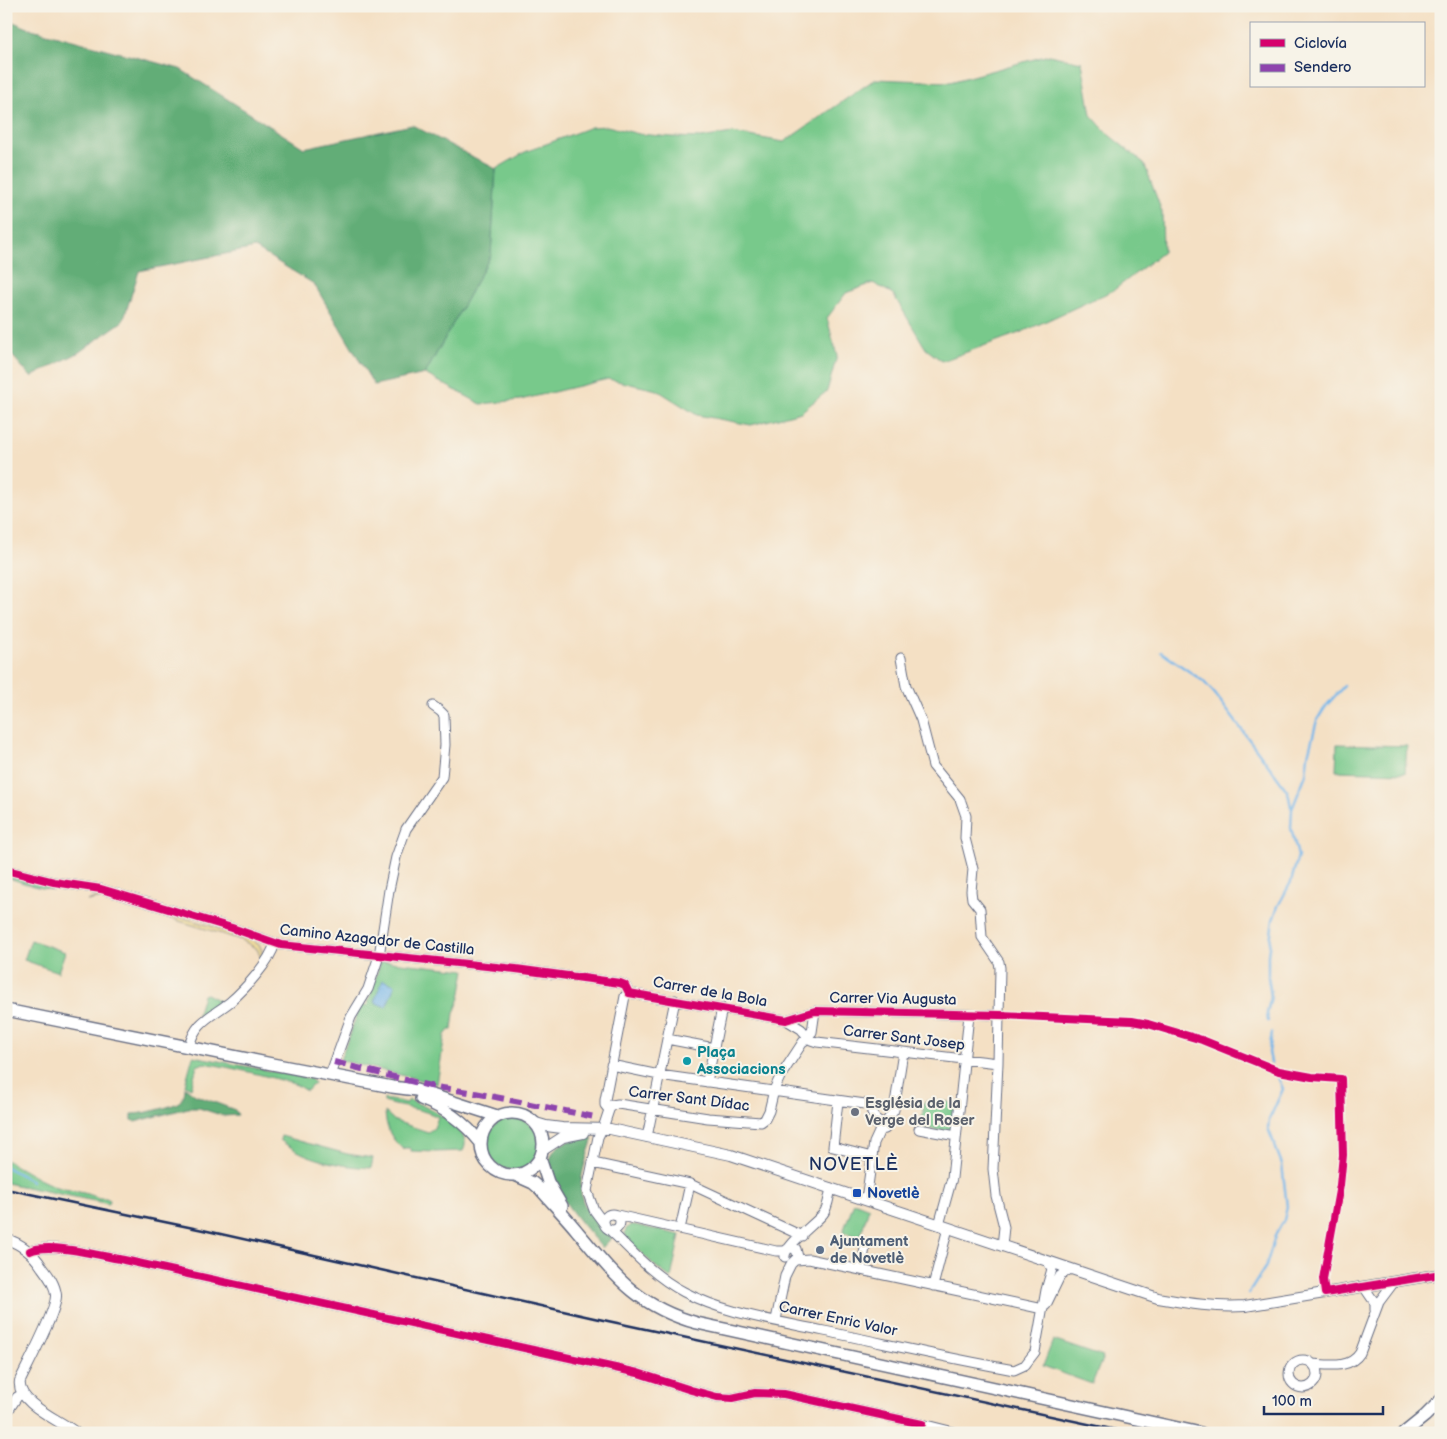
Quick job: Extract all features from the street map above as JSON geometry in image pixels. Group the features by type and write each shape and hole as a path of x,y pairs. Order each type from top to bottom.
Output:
{"main road":[{"path":"6,1010 330,1075 416,1090 497,1116"},
{"path":"392,1087 432,1103 462,1122 481,1143"},
{"path":"542,1154 534,1166 525,1172 506,1175 491,1167 485,1160 481,1143 483,1133 488,1123 497,1116 513,1112 522,1114 536,1123 544,1141 542,1154 548,1182 576,1229"},
{"path":"515,1175 540,1189 610,1270 637,1295 660,1310 684,1320 1201,1433"},
{"path":"1404,1433 1441,1400"}],"street":[{"path":"901,658 906,686 921,720 933,766 960,799 966,816 965,838 973,869 972,899 980,909 982,937 999,962 1001,972 993,1169 996,1196 1004,1227 1002,1246"},
{"path":"330,1075 351,1017 368,989 379,956 396,857 406,829 442,777 445,745 444,715 433,706"},
{"name":"Camino Azagador de Castilla","path":"6,870 54,882 101,889 289,946 516,969 620,983 625,985 628,993"},
{"path":"189,1047 196,1028 238,994 268,958 275,943"},
{"path":"628,993 625,996 605,1100 605,1105 609,1110 599,1130 588,1186 590,1201 599,1209 615,1215 782,1253 1043,1309"},
{"name":"Carrer de la Bola","path":"628,993 786,1020 797,1026 806,1035"},
{"path":"647,1137 675,1000"},
{"path":"707,1082 722,1008"},
{"path":"806,1035 813,1030 816,1011"},
{"name":"Carrer Via Augusta","path":"786,1020 816,1011 1000,1015"},
{"path":"806,1014 806,1035"},
{"path":"933,1286 952,1182 968,1015"},
{"name":"Carrer Sant Josep","path":"806,1035 817,1042 998,1063"},
{"name":"Carrer Sant Dídac","path":"609,1110 615,1104 708,1118 761,1122 765,1120 769,1111 780,1077 806,1035"},
{"path":"667,1039 714,1048"},
{"path":"866,1200 874,1143 881,1126 894,1110 903,1052"},
{"path":"611,1065 659,1075 872,1105 872,1114 881,1126"},
{"path":"838,1101 833,1147 872,1157"},
{"path":"536,1123 546,1126 599,1130"},
{"path":"542,1154 563,1137 610,1129 731,1155 866,1200 877,1207 943,1226 1158,1298 1209,1306 1245,1306 1441,1274"},
{"path":"919,1129 956,1136"},
{"path":"593,1163 690,1184 802,1236"},
{"path":"680,1229 690,1184"},
{"path":"776,1320 785,1276 784,1271 802,1236 823,1214 831,1188"},
{"name":"Carrer Enric Valor","path":"590,1201 595,1213 607,1227 648,1267 682,1291 726,1308 776,1320 1014,1370 1025,1365 1035,1352 1046,1290 1052,1268 1048,1262"},
{"path":"615,1215 619,1219 619,1225"},
{"path":"615,1215 606,1217 607,1227 615,1229 619,1225 637,1220"},
{"path":"6,1239 30,1251 48,1275 56,1296 51,1314 19,1386 22,1394 33,1405 76,1433"},
{"path":"30,1251 38,1247 124,1260 628,1370 717,1397 732,1398 754,1393 784,1394 921,1428 958,1433"},
{"path":"861,1270 865,1248"},
{"name":"Carrer Enric Valor","path":"1043,1309 1060,1276 1070,1269"},
{"path":"1418,1278 1441,1279"},
{"path":"1373,1300 1378,1290 1389,1283"},
{"path":"1331,1366 1317,1377 1312,1385 1303,1388 1293,1383 1290,1379 1290,1370 1295,1363 1304,1360 1313,1364 1331,1366 1350,1362 1358,1356 1375,1311 1389,1283"},
{"path":"1364,1287 1373,1300 1375,1311"},
{"path":"1313,1364 1316,1368 1317,1377"},
{"path":"6,1414 22,1394"}],"green space":[{"path":"6,19 28,28 180,69 304,148 412,125 496,169 491,255 425,374 374,385 314,284 255,248 139,271 123,321 78,353 31,377 6,346"},
{"path":"1049,55 1082,62 1091,115 1109,135 1144,163 1162,212 1163,252 1114,290 1022,332 942,361 926,349 893,294 873,283 846,293 827,318 837,356 827,391 801,412 751,425 697,415 657,390 608,379 520,400 481,404 425,374 491,255 496,169 525,152 591,127 607,126 639,134 672,137 701,138 732,133 784,142 875,79 950,82"},
{"path":"1337,744 1407,746 1405,773 1336,771"},
{"path":"6,873 53,886 52,890 6,877"},
{"path":"31,940 65,952 58,972 24,960"},
{"path":"381,961 465,970 460,998 454,1013 452,1030 449,1030 445,1035 437,1084 340,1060 361,1004 367,1006"},
{"path":"206,994 220,1001 197,1016 203,995"},
{"path":"193,1056 311,1079 314,1083 307,1091 296,1085 272,1078 204,1063 197,1066 191,1088 185,1085"},
{"path":"185,1087 195,1095 235,1110 238,1115 224,1116 199,1108 188,1108 135,1122 132,1120 132,1114 157,1110 179,1102 184,1095"},
{"path":"384,1099 407,1103 409,1100 447,1119 462,1134 465,1142 463,1151 411,1151 410,1148 404,1148 404,1150 390,1133 385,1112 395,1121 428,1132 434,1128 438,1117 384,1102"},
{"path":"932,1100 955,1103 952,1133 921,1127 924,1102"},
{"path":"513,1118 523,1120 531,1126 537,1134 539,1144 537,1154 531,1162 523,1168 513,1170 503,1168 495,1162 489,1154 487,1144 489,1134 495,1126 503,1120"},
{"path":"281,1136 347,1154 373,1158 371,1168 323,1161 290,1147 280,1140"},
{"path":"593,1138 583,1171 581,1188 584,1204 587,1209 612,1238 602,1248 571,1211 561,1195 553,1179 550,1164 554,1151 566,1142"},
{"path":"6,1160 56,1187 99,1198 106,1198 110,1200 109,1204 6,1183"},
{"path":"854,1202 869,1208 860,1237 843,1232"},
{"path":"630,1225 680,1235 671,1278 655,1266 627,1239 626,1229"},
{"path":"1053,1340 1103,1357 1092,1384 1043,1366"}],"sand":[{"path":"105,894 250,938 260,946 263,954 261,958 257,949 242,940 103,898 87,901"}],"water":[{"path":"383,980 395,985 386,1007 374,1002"}],"waterway":[{"path":"1161,652 1203,681 1215,694 1288,792 1291,807"},
{"path":"1268,1021 1267,1013 1271,996 1268,977 1268,955 1273,920 1291,882 1298,856 1291,828 1292,809 1306,774 1308,755 1317,720 1326,706 1344,686"},
{"path":"1271,1063 1269,1052 1272,1033"},
{"path":"1249,1293 1266,1266 1275,1236 1284,1220 1287,1207 1282,1164 1268,1128 1269,1120 1283,1089 1278,1077"},
{"path":"6,1167 32,1181"}],"railway":[{"path":"6,1189 203,1230 594,1318 1130,1433"}],"marked path":[{"path":"334,1062 430,1086 595,1117"}],"cycle path":[{"path":"6,870 54,882 101,889 232,928 281,945 516,969 620,983 625,985 629,993 786,1020 815,1011 1000,1015 1132,1021 1148,1024 1202,1040 1279,1071 1312,1077 1341,1079 1343,1155 1340,1185 1323,1279 1325,1293 1441,1274"},
{"path":"30,1251 50,1248 62,1249 124,1260 638,1373 717,1397 732,1398 755,1393 784,1394 922,1424"}],"place":[{"name":"Plaça Associacions","path":"687,1061"},
{"name":"Església de la Verge del Roser","path":"855,1112"},
{"name":"Novetlè","path":"857,1193"},
{"name":"Ajuntament de Novetlè","path":"820,1250"}],"district":[{"name":"NOVETLÈ","path":"854,1164"}]}
